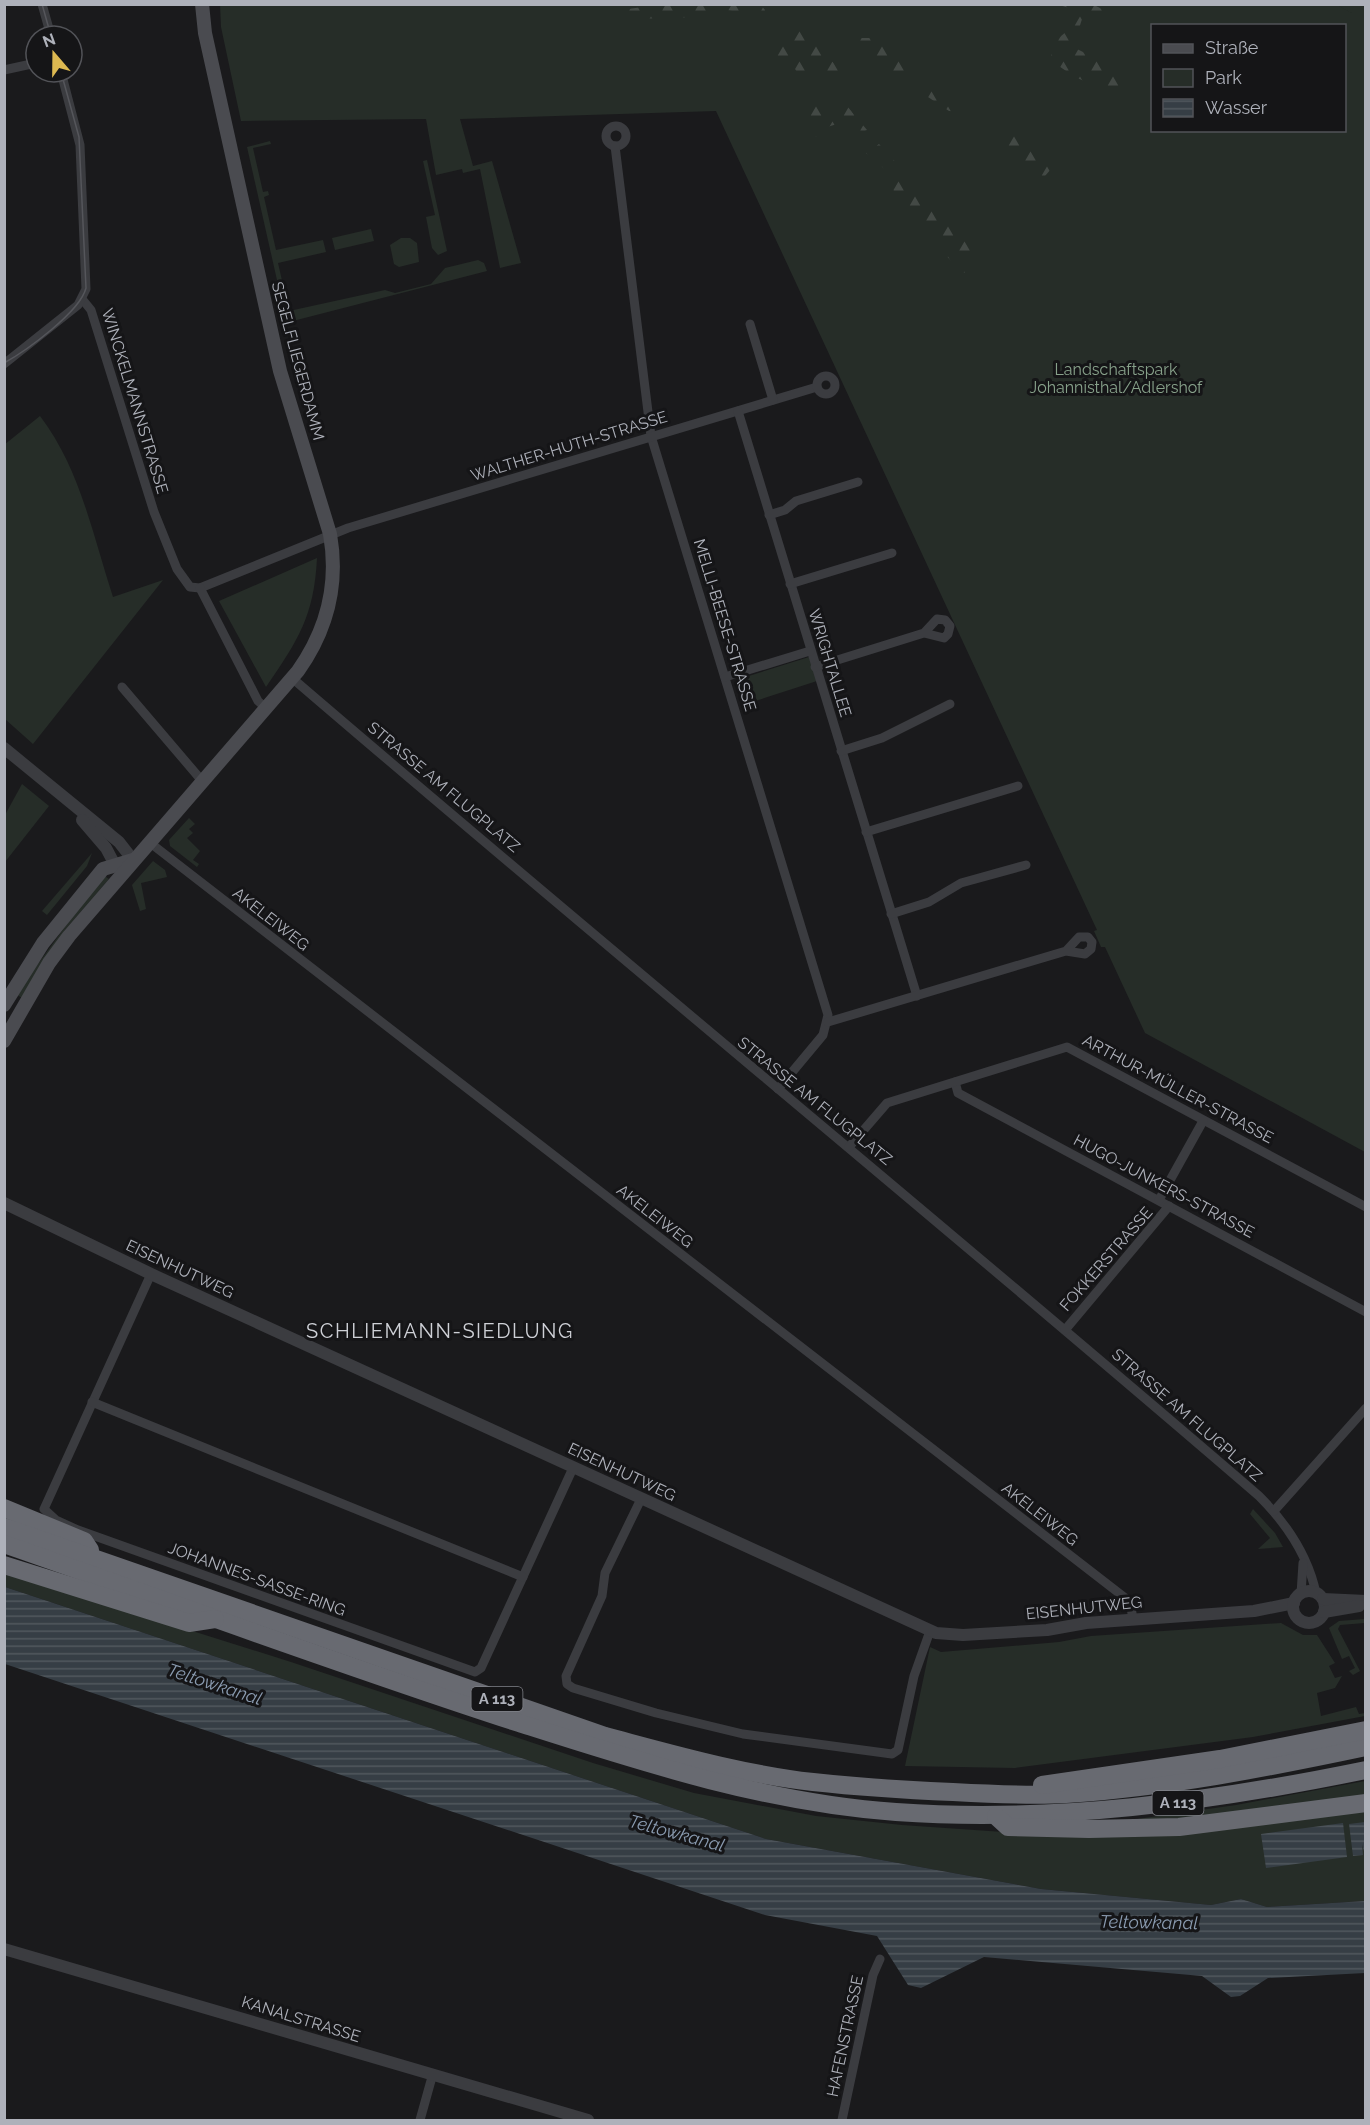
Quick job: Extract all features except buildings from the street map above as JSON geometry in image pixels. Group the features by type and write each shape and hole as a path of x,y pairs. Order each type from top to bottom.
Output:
{"highway":[{"path":"4,1508 84,1541 94,1557"},
{"name":"A 113","path":"4,1527 605,1736 699,1760 812,1782 1020,1795 1129,1788 1235,1773 1359,1748"},
{"name":"A 113","path":"4,1544 437,1696 671,1772 813,1801 893,1812 996,1816 1128,1809 1222,1797 1362,1771"},
{"path":"4,1565 189,1623 217,1619"},
{"path":"1020,1795 1035,1786 1220,1759 1365,1730"},
{"path":"996,1816 1008,1827 1089,1829 1179,1827 1365,1803"}],"main road":[{"name":"SEGELFLIEGERDAMM","path":"4,1041 56,954 133,860 292,678 313,649 331,603 333,556 330,534 280,371 206,33 202,4"},
{"path":"4,1005 39,949 103,869 133,860"}],"street":[{"path":"42,4 48,24"},
{"path":"4,70 24,66"},
{"name":"WINCKELMANNSTRASSE","path":"64,84 80,145 86,289 82,298 91,310 143,479 177,570 190,587 200,588 258,701 267,709"},
{"name":"MELLI-BEESE-STRASSE","path":"615,146 651,436 825,1000 828,1022"},
{"path":"4,364 78,305 82,298"},
{"path":"750,324 772,399"},
{"name":"WALTHER-HUTH-STRASSE","path":"200,588 330,534 817,387"},
{"name":"WRIGHTALLEE","path":"738,411 917,996"},
{"path":"769,515 785,510 796,501 858,482"},
{"path":"790,584 892,553"},
{"path":"815,667 924,633"},
{"path":"726,676 810,651"},
{"name":"STRASSE AM FLUGPLATZ","path":"292,678 1065,1330 1274,1511 1288,1529 1319,1596"},
{"path":"122,687 203,782"},
{"path":"841,751 882,738 950,704"},
{"path":"4,748 61,797 119,842 133,860"},
{"path":"866,832 1018,786"},
{"path":"61,797 103,844 115,866"},
{"name":"AKELEIWEG","path":"149,842 1124,1597 1130,1602 1133,1619"},
{"path":"891,914 929,902 961,883 1026,865"},
{"path":"778,1089 823,1035 828,1022 1066,951"},
{"name":"ARTHUR-MÜLLER-STRASSE","path":"849,1147 887,1102 1067,1047 1365,1207"},
{"name":"HUGO-JUNKERS-STRASSE","path":"955,1082 958,1093 1365,1312"},
{"name":"FOKKERSTRASSE","path":"1160,1200 1203,1121"},
{"name":"EISENHUTWEG","path":"4,1203 151,1274 943,1635 1254,1611 1297,1603 1319,1596 1365,1603"},
{"name":"FOKKERSTRASSE","path":"1065,1330 1169,1206"},
{"name":"JOHANNES-SASSE-RING","path":"151,1274 44,1509 56,1520 78,1530 475,1672 481,1668 573,1468"},
{"path":"92,1402 523,1576"},
{"path":"1274,1511 1365,1408"},
{"path":"641,1499 605,1573 602,1596 566,1676 567,1684 573,1688 656,1713 743,1734 892,1754 898,1750 914,1676 930,1631"},
{"name":"STRASSE AM FLUGPLATZ","path":"1297,1603 1303,1561"},
{"path":"1319,1596 1324,1612"},
{"name":"EISENHUTWEG","path":"1297,1603 1301,1620 1309,1623 1317,1621 1324,1612 1365,1603"},
{"name":"KANALSTRASSE","path":"4,1949 432,2077 588,2121"},
{"name":"HAFENSTRASSE","path":"842,2121 873,1975 880,1959"},
{"path":"420,2121 432,2077"}],"green space":[{"name":"Landschaftspark Johannisthal/Adlershof","path":"220,4 1335,4 1361,18 1337,5 1365,5 1365,1152 1145,1033 1105,947 1101,947 1094,931 1097,930 716,111 460,119 473,166 492,161 521,263 500,268 480,169 463,173 462,169 436,175 426,119 241,121 221,27"},
{"path":"760,4 765,10 763,17 727,10 699,17 633,19 628,9 658,5"},
{"path":"1059,5 1094,5 1108,12 1107,19 1083,16 1073,47 1129,75 1114,94 1075,77 1050,60 1056,40 1066,32 1073,9"},
{"path":"798,28 842,71 799,76 794,67 781,69 770,49 775,38 773,29"},
{"path":"846,38 875,38 921,75 893,79 884,62 872,63"},
{"path":"942,87 972,112 949,111 922,93"},
{"path":"801,104 847,106 867,130 854,136 840,123 821,129 822,136 815,137"},
{"path":"977,130 1021,137 1051,169 1039,183 1009,154"},
{"path":"270,141 271,144 253,148 263,192 268,191 269,195 264,197 276,250 323,240 326,252 278,263 289,311 385,290 395,293 431,284 445,268 478,260 484,263 487,271 289,322 286,320 247,147"},
{"path":"879,144 980,255 964,273 935,245 936,223 917,222 913,209 892,189 887,171 866,153"},
{"path":"427,160 447,251 438,255 432,248 426,217 435,215 423,161"},
{"path":"371,229 374,241 335,250 332,238"},
{"path":"401,238 410,238 417,243 419,262 399,267 394,264 390,245"},
{"path":"40,416 54,436 75,480 113,597 163,580 33,744 5,719 4,445"},
{"path":"317,558 308,612 295,641 266,687 219,601"},
{"path":"809,657 817,681 743,705 736,680"},
{"path":"22,784 49,806 5,862 5,815"},
{"path":"189,818 195,824 189,829 193,833 187,838 200,851 193,860 199,864 197,867 170,846 169,840"},
{"path":"92,853 87,866 47,915 42,911"},
{"path":"153,861 165,870 167,877 141,883 146,909 140,911 132,885"},
{"path":"103,875 109,879 65,930 22,998 16,994"},
{"path":"1253,1509 1275,1533 1283,1547 1258,1549 1270,1538 1250,1514"},
{"path":"5,1572 291,1662 593,1763 694,1793 816,1816 902,1825 1062,1836 1365,1809 1365,1901 1267,1907 1241,1899 1211,1905 1041,1889 766,1839 5,1587"},
{"path":"1365,1619 1365,1623 1340,1625 1338,1629 1360,1671 1353,1675 1349,1671 1355,1668 1349,1656 1342,1659 1329,1628 1339,1621"},
{"path":"1281,1623 1303,1635 1317,1635 1335,1663 1329,1666 1335,1678 1342,1676 1335,1688 1317,1693 1321,1716 1356,1707 1359,1714 1365,1713 1365,1716 1253,1737 1015,1768 905,1766 930,1647 941,1652 1059,1642 1091,1636"},
{"path":"1365,1781 1365,1797 1183,1820 1137,1819 1236,1805"}],"water":[{"name":"Teltowkanal","path":"5,1587 766,1839 1041,1889 1211,1905 1241,1899 1267,1907 1365,1901 1365,1973 1268,1978 1240,1996 1231,1997 1202,1976 984,1957 921,1988 908,1985 877,1936 765,1915 5,1664"},
{"path":"1365,1822 1365,1855 1362,1844 1363,1855 1353,1856 1349,1824"},
{"path":"1343,1823 1347,1857 1266,1868 1261,1834"}],"tram line":[{"path":"42,4 48,24"},
{"path":"4,363 51,330 74,308 86,288 79,137 64,84"}],"district":[{"name":"SCHLIEMANN-SIEDLUNG","path":"440,1331"}]}
